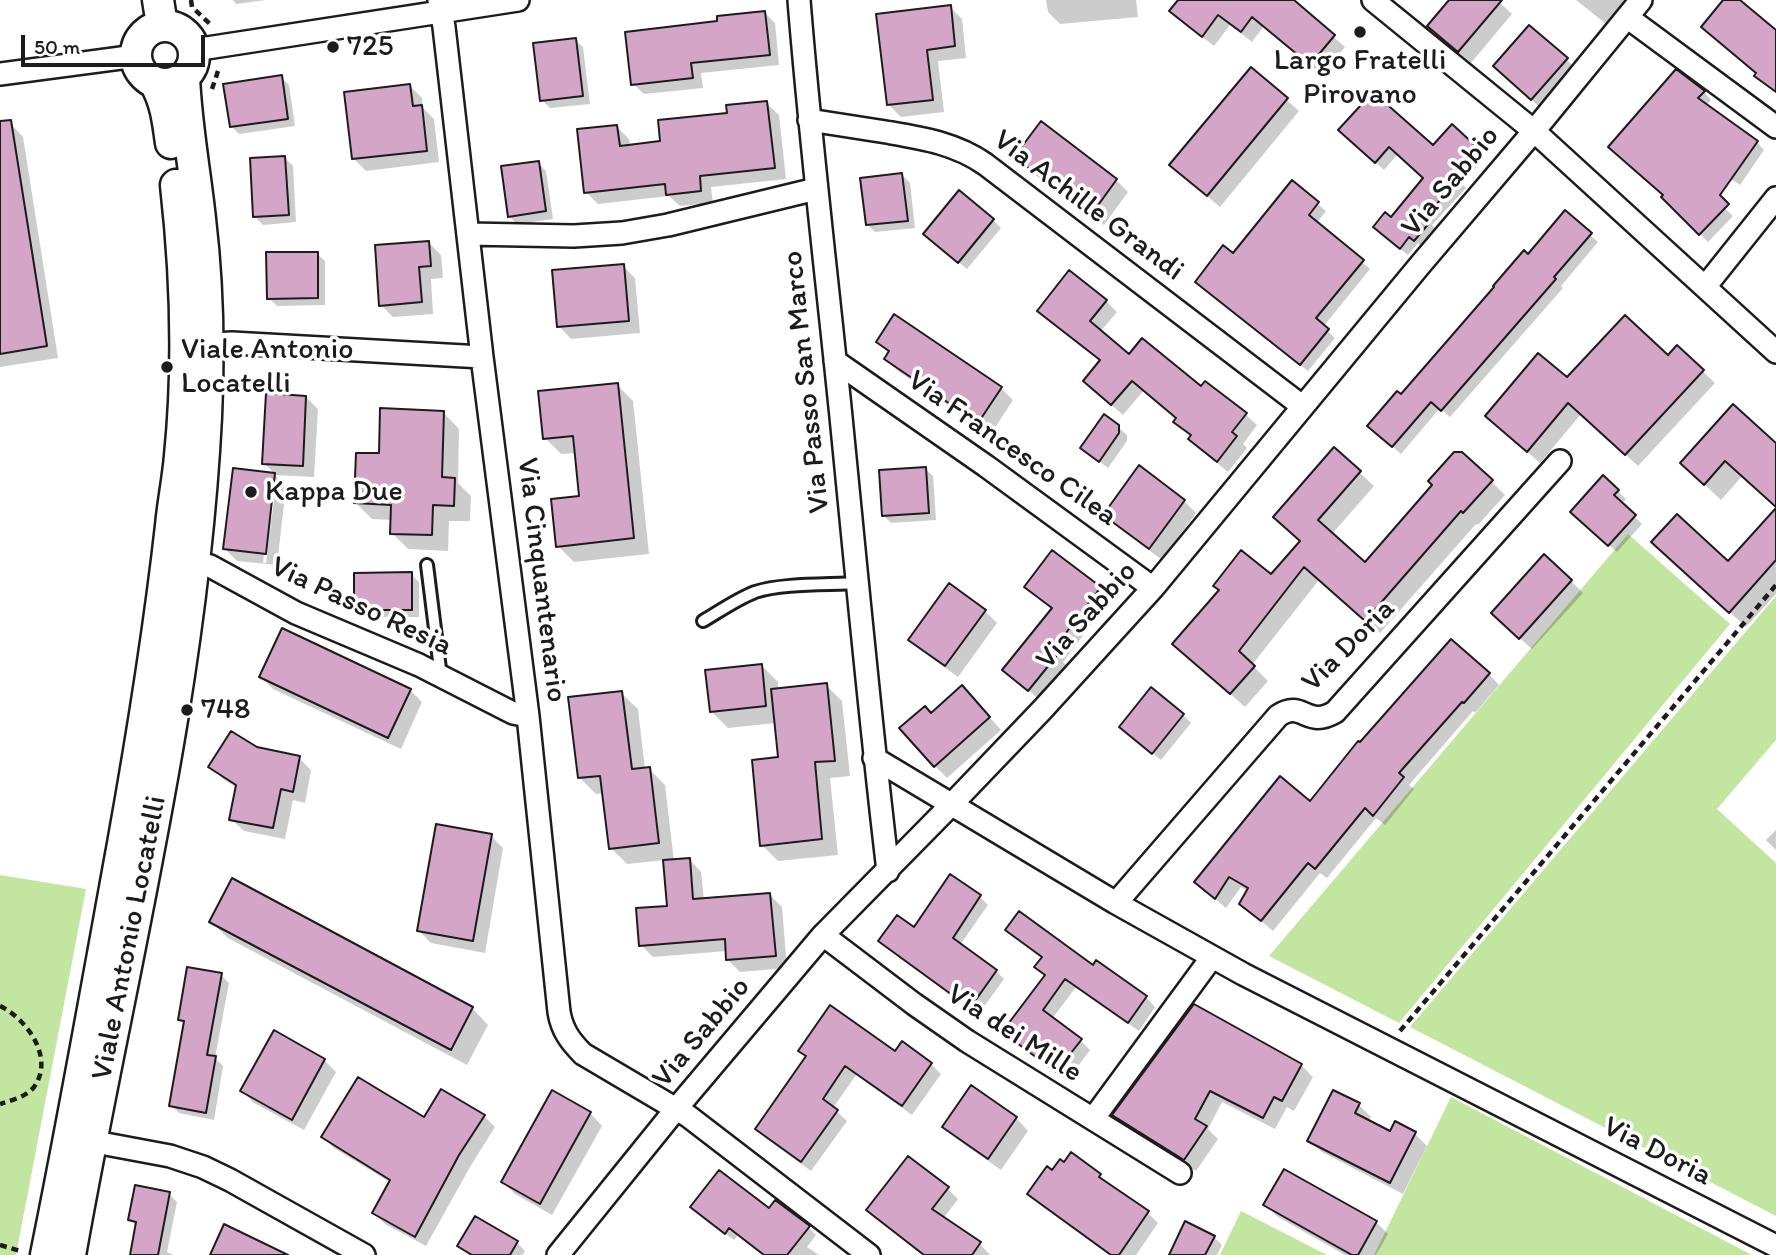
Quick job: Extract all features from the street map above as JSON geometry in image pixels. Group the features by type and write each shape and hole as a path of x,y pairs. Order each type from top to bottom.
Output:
{"street":[{"path":"189,63 440,6 519,0"},
{"name":"Via Passo San Marco","path":"799,0 874,758 888,871"},
{"path":"1373,0 1534,131 1776,352"},
{"name":"Via Sabbio","path":"558,1255 676,1109 823,935 1042,710 1153,588 1641,0"},
{"name":"Via Cinquantenario","path":"440,6 528,716 563,1029 583,1054 699,1124 869,1255"},
{"path":"0,74 136,56 138,42 152,28 160,13 171,26 187,35 189,63 176,82 155,83"},
{"path":"1627,17 1776,127"},
{"name":"Viale Antonio Locatelli","path":"46,1255 80,1140 169,739 181,559 204,445 196,345 185,300 180,218 166,110 155,83 140,71 136,56"},
{"name":"Viale Antonio Locatelli","path":"189,63 185,107 202,233 206,306 196,345"},
{"name":"Via Achille Grandi","path":"809,120 928,139 971,155 1302,406"},
{"path":"468,234 574,236 622,233 668,225 816,189"},
{"path":"1705,286 1776,198"},
{"path":"196,345 232,343 482,358"},
{"name":"Via Francesco Cilea","path":"835,361 997,474 1153,588"},
{"name":"Via Doria","path":"1116,903 1278,716 1295,710 1316,719 1335,712 1560,461"},
{"name":"Via Passo Resia","path":"181,559 210,566 296,612 419,665 513,713 528,716"},
{"path":"874,758 952,804"},
{"name":"Via Doria","path":"952,804 1116,903 1212,957 1776,1246"},
{"name":"Via dei Mille","path":"823,935 967,1041 1180,1173"},
{"path":"1093,1119 1212,957"},
{"path":"80,1140 170,1156 203,1167 364,1255"},
{"name":"Viale Antonio Locatelli","path":"70,1255 80,1140"}],"lane":[{"path":"427,565 441,677"},
{"path":"703,621 757,591 779,587 858,583"}],"path":[{"path":"1386,1047 1776,585"},
{"path":"0,1006 31,1032 42,1059 34,1087 23,1096 0,1104"}],"green space":[{"path":"1628,534 1730,624 1399,1023 1269,956"},
{"path":"1776,596 1776,740 1717,809 1776,863 1776,1216 1410,1027"},
{"path":"0,875 86,889 16,1255 0,1255"},
{"path":"1451,1097 1752,1255 1374,1255"},
{"path":"1241,1211 1327,1255 1220,1255"}],"building":[{"path":"1178,0 1294,0 1335,35 1310,65 1252,17 1241,32 1218,15 1202,37 1169,11"},
{"path":"1449,0 1502,0 1458,52 1427,26"},
{"path":"1723,0 1740,0 1776,30 1776,92 1754,76 1756,73 1701,27"},
{"path":"951,5 955,46 927,50 933,100 887,105 876,14"},
{"path":"765,11 770,55 691,63 693,78 631,85 625,32 717,21 717,16"},
{"path":"1529,25 1568,58 1531,100 1493,66"},
{"path":"576,38 583,96 540,101 533,43"},
{"path":"1251,67 1288,98 1207,196 1169,165"},
{"path":"1676,69 1705,91 1698,98 1758,141 1720,195 1729,204 1699,235 1661,197 1663,195 1608,147"},
{"path":"282,75 288,119 230,127 223,84"},
{"path":"410,84 413,106 422,105 427,151 352,159 344,92"},
{"path":"1373,92 1433,145 1452,124 1479,149 1455,175 1459,179 1425,217 1431,221 1414,241 1409,237 1400,249 1373,227 1385,212 1391,217 1423,178 1389,147 1375,163 1338,130"},
{"path":"767,101 775,168 700,176 701,191 666,195 665,184 584,193 577,129 617,125 620,146 660,141 658,120 727,113 726,105"},
{"path":"11,120 47,346 0,354 0,121"},
{"path":"1041,121 1117,179 1091,215 1014,157"},
{"path":"285,156 289,215 253,217 250,158"},
{"path":"539,161 546,211 508,217 501,166"},
{"path":"902,173 908,221 866,225 860,178"},
{"path":"1292,180 1319,202 1309,215 1364,260 1316,318 1329,329 1300,365 1195,282 1223,245 1233,253"},
{"path":"959,190 994,219 958,263 923,234"},
{"path":"1565,210 1592,233 1554,277 1556,279 1441,411 1431,402 1392,447 1367,426 1397,391 1401,394 1524,250 1528,254"},
{"path":"429,241 431,266 419,267 422,302 379,306 375,245"},
{"path":"266,252 318,252 318,298 267,299"},
{"path":"624,264 629,321 557,327 552,270"},
{"path":"1069,270 1107,300 1090,321 1129,354 1142,338 1201,386 1205,381 1247,413 1232,432 1237,436 1217,462 1188,439 1191,435 1173,422 1176,418 1132,381 1111,405 1083,381 1100,360 1037,311"},
{"path":"894,314 1002,387 978,423 884,359 889,351 876,342"},
{"path":"1625,315 1668,355 1677,345 1704,370 1625,455 1568,403 1527,452 1485,416 1538,353 1567,377"},
{"path":"618,383 634,538 556,547 551,499 579,496 573,436 543,439 538,391"},
{"path":"266,393 306,396 303,466 262,464"},
{"path":"1733,404 1776,443 1776,507 1725,461 1704,485 1680,463"},
{"path":"380,408 444,411 442,477 455,478 454,506 433,505 432,535 390,534 391,505 354,503 356,453 379,453"},
{"path":"1104,414 1119,425 1119,433 1099,462 1080,448"},
{"path":"1334,447 1361,471 1318,520 1365,562 1432,485 1428,481 1454,452 1462,452 1493,480 1463,513 1461,511 1365,621 1304,567 1239,651 1255,666 1230,694 1172,644 1219,590 1213,586 1241,550 1271,574 1300,541 1273,517"},
{"path":"1139,465 1185,500 1149,549 1103,515"},
{"path":"926,467 929,513 882,516 879,470"},
{"path":"233,468 275,473 266,554 223,549"},
{"path":"1603,475 1619,490 1614,495 1636,515 1608,546 1570,512"},
{"path":"1776,508 1776,560 1729,613 1651,542 1677,514 1728,561"},
{"path":"1052,550 1101,587 1053,650 1058,654 1028,691 1002,670 1052,608 1024,587"},
{"path":"1544,554 1572,580 1519,639 1491,613"},
{"path":"412,572 412,610 354,610 354,573"},
{"path":"949,583 986,610 945,666 908,640"},
{"path":"282,628 411,689 388,738 259,677"},
{"path":"1451,639 1490,673 1399,773 1404,777 1373,816 1365,808 1315,869 1308,863 1261,921 1239,904 1248,888 1229,877 1215,899 1194,882 1280,776 1310,801 1358,741 1360,742"},
{"path":"762,664 766,706 710,712 705,670"},
{"path":"827,683 835,761 815,762 822,839 760,846 752,760 778,757 771,689"},
{"path":"962,685 990,717 934,767 899,728 925,706 931,713"},
{"path":"1151,687 1184,714 1152,754 1119,727"},
{"path":"622,691 632,769 650,767 659,843 609,849 600,776 578,778 568,697"},
{"path":"231,731 257,747 300,756 293,792 281,789 273,828 229,820 236,785 208,767"},
{"path":"436,824 492,834 473,941 417,931"},
{"path":"690,858 693,899 770,893 776,956 726,960 725,939 639,946 636,908 667,906 663,860"},
{"path":"950,874 981,895 953,938 997,970 970,1008 878,941 897,915 914,927"},
{"path":"232,878 473,1007 451,1050 209,922"},
{"path":"1019,911 1093,965 1096,960 1147,996 1128,1023 1065,979 1043,1010 1082,1039 1056,1072 1002,1032 1045,975 1034,967 1042,957 1005,930"},
{"path":"187,967 222,973 207,1055 216,1056 206,1113 169,1106 184,1021 178,1020"},
{"path":"1194,1004 1302,1064 1282,1101 1274,1097 1263,1118 1210,1091 1195,1119 1207,1126 1184,1160 1112,1115"},
{"path":"830,1005 895,1051 902,1041 932,1063 902,1106 845,1066 823,1099 838,1110 801,1162 755,1129 806,1056 798,1051"},
{"path":"274,1030 325,1059 292,1120 240,1091"},
{"path":"358,1077 424,1117 441,1089 485,1115 459,1155 415,1237 372,1213 390,1180 321,1137"},
{"path":"971,1085 1017,1117 988,1159 942,1127"},
{"path":"552,1090 591,1112 540,1204 501,1182"},
{"path":"1333,1090 1360,1103 1355,1113 1390,1131 1395,1121 1416,1132 1390,1183 1307,1141"},
{"path":"1071,1152 1101,1174 1099,1177 1149,1211 1119,1255 1111,1255 1027,1194 1047,1166 1052,1170 1060,1159 1064,1162"},
{"path":"908,1156 949,1187 932,1209 981,1242 972,1255 924,1255 866,1210"},
{"path":"1284,1169 1377,1221 1358,1255 1352,1255 1263,1205"},
{"path":"719,1170 769,1208 775,1200 810,1226 787,1255 764,1255 729,1228 725,1234 690,1207"},
{"path":"135,1185 170,1192 158,1255 130,1255 136,1222 128,1220"},
{"path":"475,1216 518,1241 510,1255 472,1255 457,1246"},
{"path":"1185,1221 1215,1236 1205,1255 1169,1255"},
{"path":"224,1224 288,1255 210,1255"}],"place":[{"name":"Largo Fratelli Pirovano","path":"1360,32"},
{"name":"725","path":"333,47"},
{"name":"Viale Antonio Locatelli","path":"167,367"},
{"name":"Kappa Due","path":"251,492"},
{"name":"748","path":"187,710"}]}
